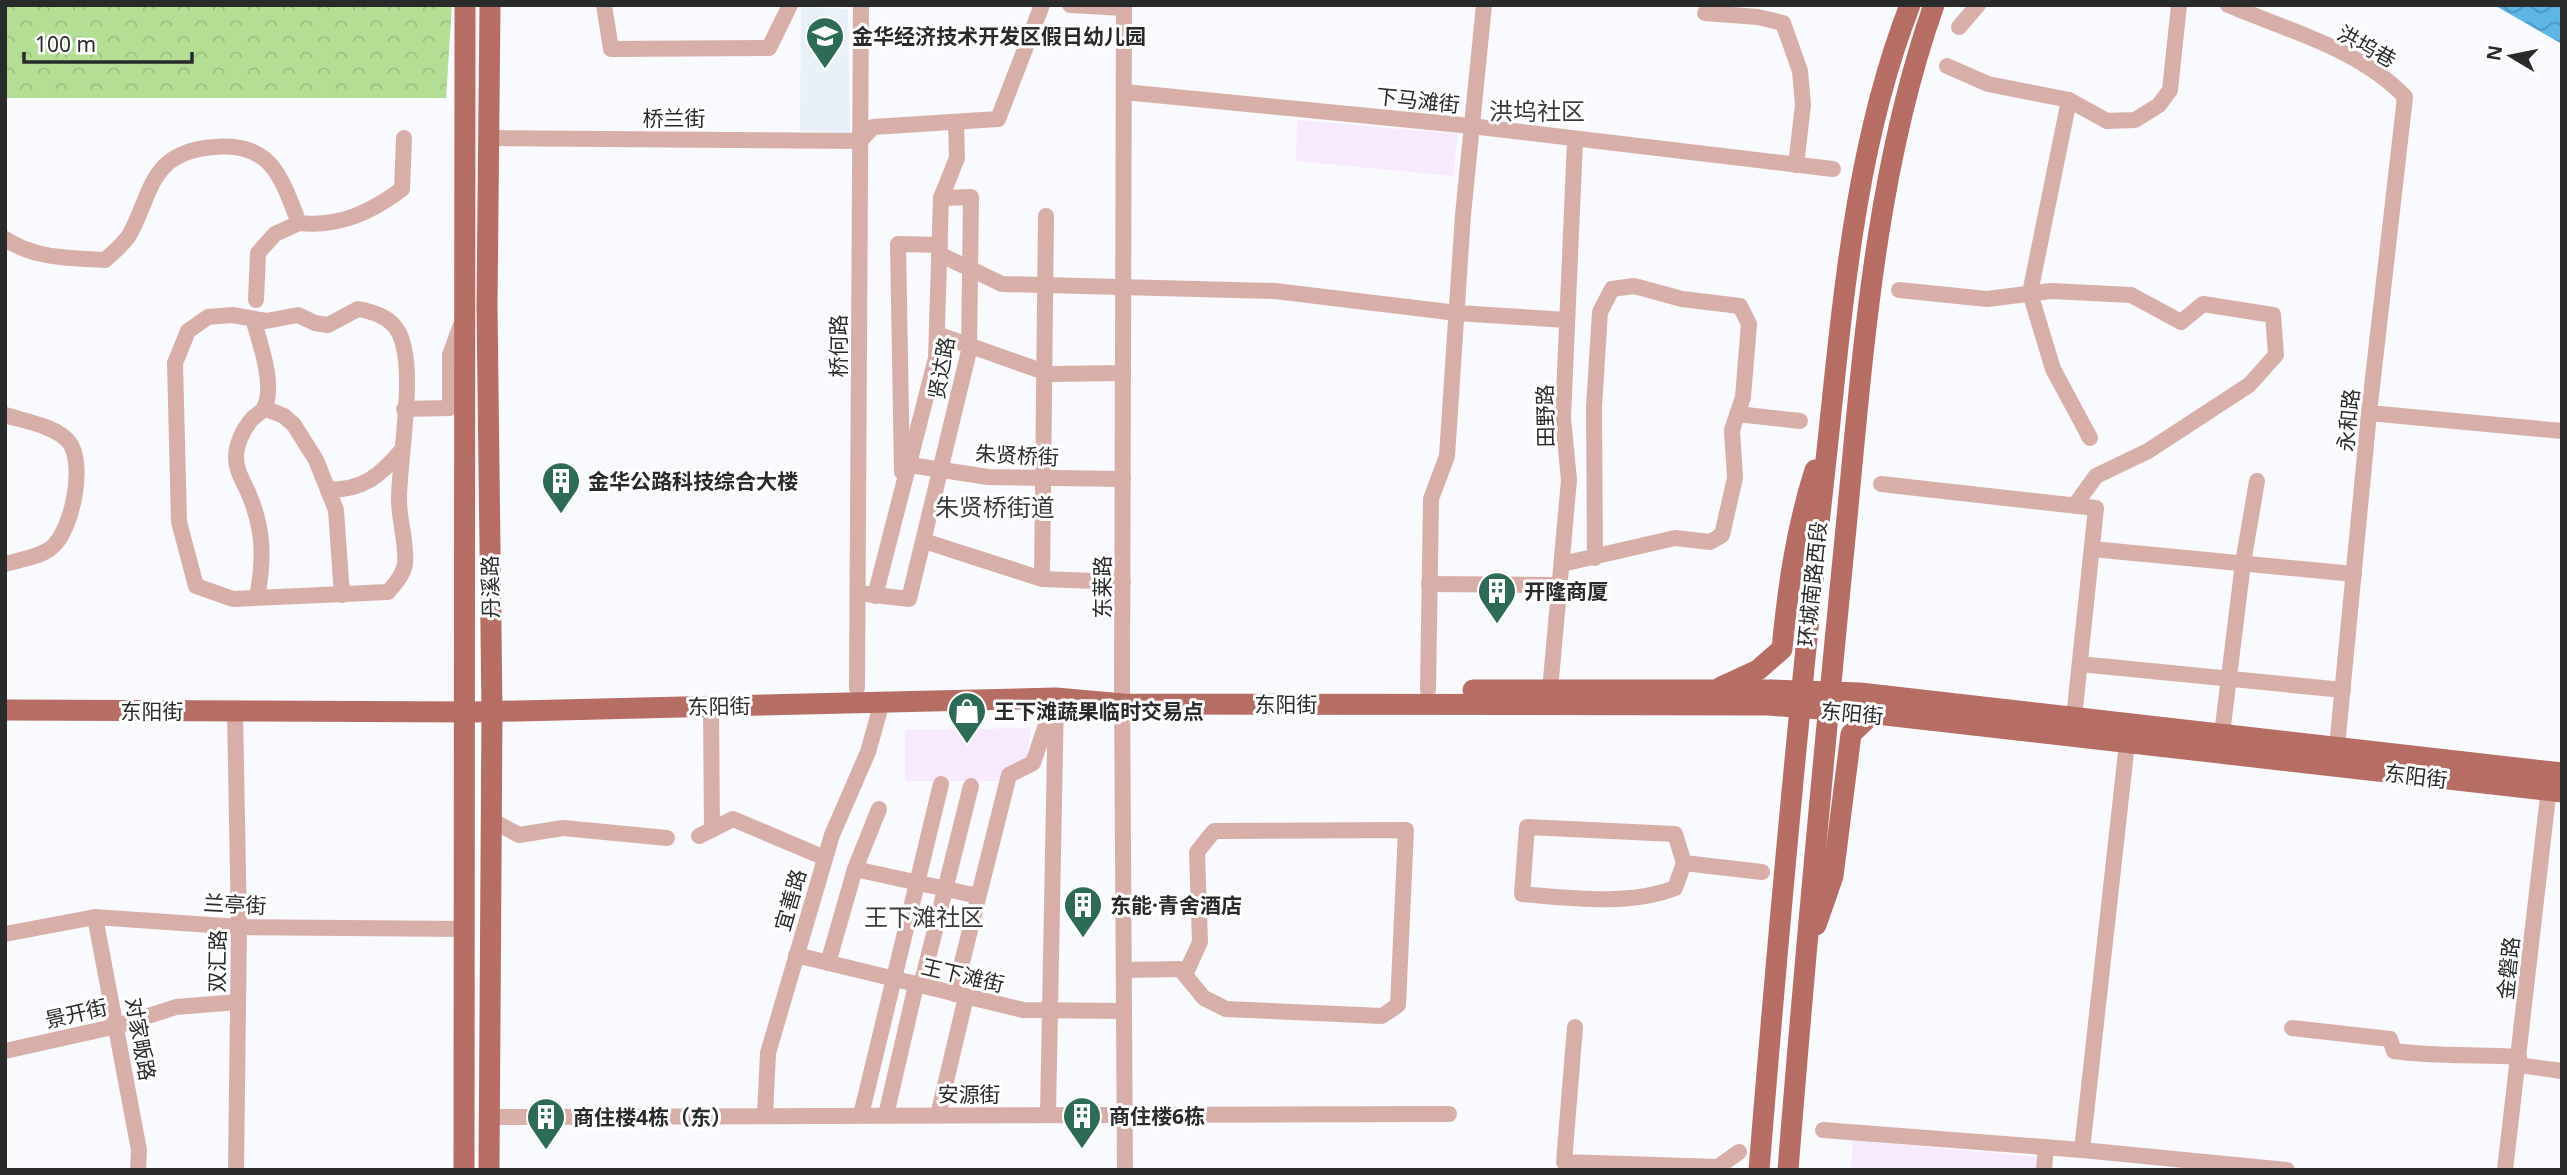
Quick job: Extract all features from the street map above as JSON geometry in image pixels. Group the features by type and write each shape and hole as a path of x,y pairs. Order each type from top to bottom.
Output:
{"main road":[{"name":"丹溪路","path":"464,1170 465,5"},
{"name":"丹溪路","path":"489,1170 492,704 488,138 490,5"},
{"name":"环城南路西段","path":"1759,1170 1799,700 1829,425 1864,162 1895,45 1910,5"},
{"name":"环城南路西段","path":"1788,1170 1828,701 1854,437 1888,169 1921,43 1934,5"},
{"path":"1714,690 1758,670 1782,649 1790,564 1799,519 1829,425"},
{"name":"东阳街","path":"492,704 857,688 1056,683 1122,697 1768,705 1799,700"},
{"name":"东阳街","path":"5,696 711,706 1428,690 1714,690 1799,700 2074,718 2222,734 2337,747 2556,782"},
{"name":"东阳街","path":"1828,701 1872,714 2127,743 2556,782"},
{"name":"东阳街","path":"5,710 235,711 466,704"},
{"path":"1806,953 1833,876 1851,734 1872,714"}],"street":[{"path":"604,5 611,49 769,48 790,5"},
{"name":"桥何路","path":"857,688 861,5"},
{"path":"860,141 873,127 998,119 1042,5"},
{"path":"1070,5 1124,7"},
{"path":"1428,690 1430,499 1447,456 1471,126 1484,5"},
{"path":"1959,27 1978,5"},
{"path":"1947,66 1987,84 2069,100 2107,121 2135,120 2159,105 2170,90 2179,5"},
{"name":"洪坞巷","path":"2228,5 2357,60 2389,80 2405,97"},
{"name":"东莱路","path":"1124,7 1122,697 1125,1170"},
{"path":"1704,13 1758,17 1783,23 1800,71 1802,105 1796,165"},
{"name":"下马滩街","path":"1124,92 1471,126 1575,141 1833,169"},
{"name":"永和路","path":"2337,747 2405,97"},
{"path":"2069,100 2030,293 2053,369 2090,438"},
{"path":"875,596 936,358 941,198 957,158 957,121"},
{"path":"256,300 258,253 275,234 299,223 318,225 352,219 381,205 401,189 404,138"},
{"name":"桥兰街","path":"488,138 860,141"},
{"name":"田野路","path":"1550,690 1569,480 1563,418 1575,141"},
{"path":"5,239 18,247 52,257 105,260 127,239 153,183 168,163 188,152 230,145 247,147 264,158 283,182 299,223"},
{"name":"贤达路","path":"858,593 909,599 969,343 971,197 941,198"},
{"path":"1042,579 1046,216"},
{"path":"902,495 898,244 940,250 970,269 1002,284 1275,291 1457,313 1567,320"},
{"path":"1562,564 1595,558 1675,538 1710,542 1722,535 1735,478 1732,429 1743,397 1749,324 1740,306 1682,299 1634,286 1612,289 1600,312 1594,407 1595,558"},
{"path":"1899,290 1987,299 2051,290 2132,295 2181,322 2203,304 2273,315 2276,355 2249,385 2148,451 2096,476 2075,505"},
{"path":"358,309 377,312 398,333 405,362 404,409 398,502 405,566 397,583 388,592 233,599 196,586 179,522 175,363 188,331 208,317 232,315 266,321 298,315 315,323 328,325 358,309"},
{"path":"404,409 450,408 450,355 464,317"},
{"path":"253,319 264,354 268,392 264,408 246,428 237,445 236,459 239,475 261,527 263,554 257,597"},
{"path":"937,334 969,343 1050,374 1123,373"},
{"path":"264,408 284,416 294,425 316,460 336,510 342,595"},
{"path":"2370,412 2562,431"},
{"path":"1737,414 1800,421"},
{"path":"5,415 53,431 70,443 76,460 73,512 61,538 49,550 5,565"},
{"path":"328,490 361,487 378,476 402,450"},
{"name":"朱贤桥街","path":"910,464 988,477 1123,479"},
{"path":"2222,734 2243,563 2257,481"},
{"path":"1881,484 2096,508 2074,718"},
{"path":"924,541 1042,579 1122,582"},
{"path":"2092,549 2354,574"},
{"path":"1429,584 1560,585"},
{"path":"2080,664 2343,690"},
{"path":"938,1115 978,896 1009,775 1033,764 1056,698"},
{"path":"1048,1114 1056,698"},
{"name":"宜善路","path":"765,1116 768,1053 825,858 869,752 882,702"},
{"path":"711,706 706,833 733,818 825,858"},
{"name":"双汇路","path":"235,711 239,927 236,1170"},
{"path":"2082,1150 2127,743"},
{"name":"金磐路","path":"2505,1170 2556,782"},
{"path":"861,1115 891,979 941,784"},
{"path":"886,1115 971,786"},
{"path":"828,963 855,870 879,809"},
{"path":"491,820 519,835 563,828 667,838"},
{"path":"1527,827 1675,834 1684,863 1675,888 1653,897 1571,898 1522,894 1527,827"},
{"path":"1124,970 1180,969 1185,975 1205,998 1226,1009 1382,1016 1398,1005 1406,830 1214,831 1198,852 1200,942 1185,975"},
{"path":"1684,863 1762,873"},
{"path":"855,870 978,896"},
{"name":"兰亭街","path":"5,933 95,917 239,927 465,929"},
{"name":"对家畈路","path":"95,917 139,1150 138,1170"},
{"name":"王下滩街","path":"796,955 960,996 1048,1013 1124,1012"},
{"name":"景开街","path":"5,1051 117,1026 176,1007 238,1002"},
{"path":"1575,1027 1564,1162 1718,1167 1739,1152"},
{"path":"2292,1028 2390,1039 2394,1051 2417,1054 2453,1052 2519,1061 2562,1071"},
{"name":"安源街","path":"489,1117 1450,1115"},
{"path":"1823,1130 2082,1150 2287,1170"},
{"path":"2044,1170 2046,1147"}],"shaded area":[{"name":"金华经济技术开发区假日幼儿园","path":"801,7 848,9 850,133 800,131"},
{"path":"1297,120 1458,134 1453,176 1296,161"},
{"name":"王下滩蔬果临时交易点","path":"1031,728 1027,759 1001,781 905,781 905,730"},
{"path":"1853,1140 2037,1157 2036,1170 1851,1170"}],"green space":[{"path":"5,5 452,5 446,98 5,98"}],"water":[{"path":"2494,5 2562,5 2562,44"}],"place":[{"name":"金华经济技术开发区假日幼儿园","path":"825,70"},
{"name":"金华公路科技综合大楼","path":"561,515"},
{"name":"开隆商厦","path":"1497,625"},
{"name":"王下滩蔬果临时交易点","path":"967,745"},
{"name":"东能·青舍酒店","path":"1083,939"},
{"name":"商住楼6栋","path":"1082,1150"},
{"name":"商住楼4栋（东）","path":"546,1151"}],"district":[{"name":"洪坞社区","path":"1537,110"},
{"name":"朱贤桥街道","path":"995,506"},
{"name":"王下滩社区","path":"924,916"}]}
